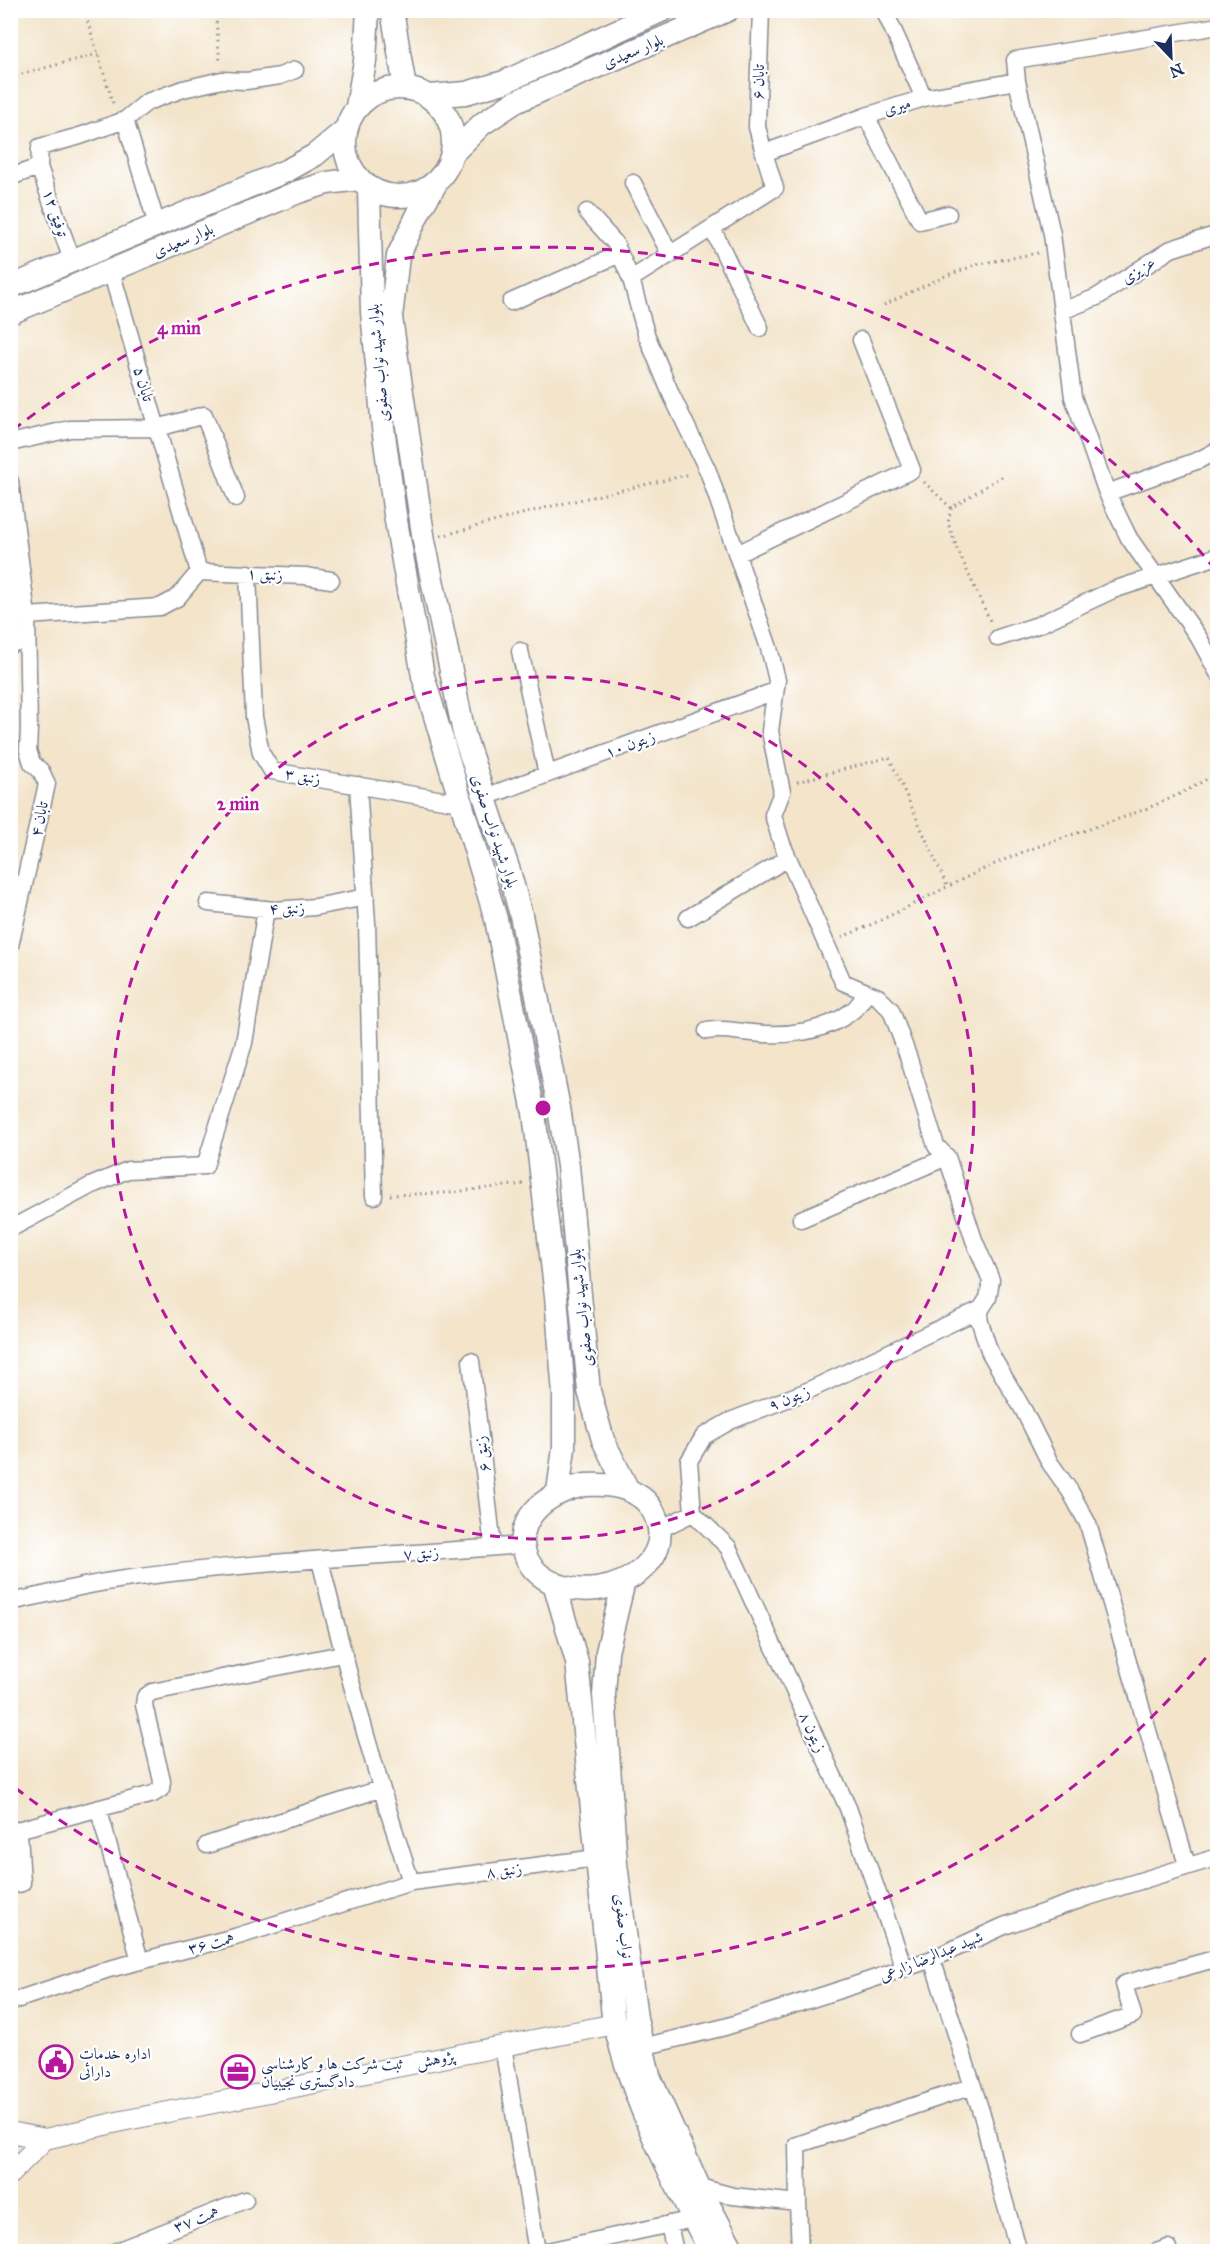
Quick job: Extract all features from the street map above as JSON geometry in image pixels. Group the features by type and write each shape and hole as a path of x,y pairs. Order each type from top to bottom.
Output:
{"main road":[{"path":"357,107 378,91 391,88 417,90 429,96 447,116 453,134 452,154 448,166 440,177 419,192 406,196 380,193 364,183 351,168 346,156 345,130 357,107 365,61 368,10"},
{"path":"392,10 405,88"},
{"name":"بلوار سعیدی","path":"452,154 482,124 515,102 728,10"},
{"name":"بلوار سعیدی","path":"429,96 466,93 504,82 654,12"},
{"name":"بلوار سعیدی","path":"10,287 288,170 315,155 345,130"},
{"name":"بلوار شهید نواب صفوی","path":"440,177 416,216 398,256 391,318 424,541 465,738 521,915 559,1108 568,1166 589,1391 603,1440 628,1490"},
{"name":"بلوار سعیدی","path":"10,313 298,192 327,183 364,183"},
{"name":"بلوار شهید نواب صفوی","path":"364,183 372,312 393,504 423,676 496,919 534,1113 564,1394 564,1448 558,1492"},
{"path":"442,743 465,738"},
{"path":"585,1485 613,1486 628,1490 642,1498 654,1512 660,1528 658,1546 650,1562 638,1573 624,1581 597,1589 569,1588 540,1575 528,1562 523,1545 524,1527 532,1512 544,1500 558,1492 585,1485"},
{"name":"نواب صفوی","path":"624,1581 607,1652 604,1695 616,1864 615,2024 631,2081 693,2219 711,2252"},
{"name":"نواب صفوی","path":"554,1583 578,1662 597,1858 649,2076 699,2187 734,2252"}],"street":[{"name":"تابان ۶","path":"761,10 757,127 764,153"},
{"path":"884,10 924,98"},
{"path":"1218,26 1015,60 1017,81 1054,250 1073,397 1107,494 1129,537 1198,638 1218,673"},
{"path":"10,177 39,166 40,147 122,121 147,102 183,89 222,80 246,81 280,76 295,70"},
{"name":"میری","path":"764,153 866,116 924,98 1017,81"},
{"path":"866,116 920,221 948,214"},
{"path":"122,121 157,225"},
{"path":"630,279 775,188 764,153"},
{"name":"توفیق ۱۲","path":"39,166 72,260"},
{"path":"633,183 670,254"},
{"path":"587,212 615,243 620,254 646,334 671,394 708,471 769,648 777,680 770,731 782,792 773,814 788,858 843,982 878,997 891,1010 936,1146 947,1157 974,1240 991,1280 988,1298 981,1309 980,1319 990,1353 1024,1411 1050,1464 1070,1491 1088,1524 1187,1865"},
{"path":"712,228 760,328"},
{"name":"عزیزی","path":"1062,311 1097,297 1171,249 1218,234"},
{"path":"511,302 620,254"},
{"name":"تابان ۵","path":"111,270 198,572"},
{"path":"737,554 912,470 861,340"},
{"path":"10,443 70,429 157,428 204,415 236,498"},
{"path":"1107,494 1199,460 1218,450"},
{"name":"تابان ۴","path":"10,481 27,616 30,729 28,750 33,763 41,771 47,784 10,946"},
{"path":"998,638 1038,625 1113,590 1156,578 1218,556"},
{"path":"27,616 160,607 177,598 198,572"},
{"name":"زنبق ۱","path":"198,572 305,576 331,580"},
{"name":"زنبق ۳","path":"248,573 254,717 261,753 272,771 461,803"},
{"path":"10,645 27,637"},
{"path":"520,651 548,774"},
{"name":"زیتون ۱۰","path":"485,797 775,691"},
{"path":"358,785 366,897 374,1196"},
{"path":"688,918 788,858"},
{"name":"زنبق ۴","path":"208,903 266,909 315,907 366,897"},
{"path":"10,1229 90,1186 128,1170 205,1166 244,1043 266,909"},
{"path":"707,1031 723,1028 753,1034 802,1034 852,1011 867,993"},
{"path":"801,1219 947,1157"},
{"name":"زیتون ۹","path":"693,1513 689,1461 704,1436 730,1421 805,1392 981,1309"},
{"name":"زنبق ۶","path":"471,1361 494,1547"},
{"path":"660,1528 693,1513"},
{"name":"زیتون ۸","path":"693,1513 728,1547 848,1808 904,1968"},
{"name":"زنبق ۷","path":"10,1602 144,1577 320,1560 523,1545"},
{"path":"320,1560 342,1654 380,1789 411,1882"},
{"path":"10,1886 22,1883 19,1833 21,1829 99,1810 161,1789 162,1781 144,1705 145,1697 152,1692 342,1654"},
{"path":"207,1845 380,1789"},
{"path":"99,1810 140,1961"},
{"name":"شهید عبدالرضا زارعی","path":"642,2047 725,2027 932,1959 1004,1926 1187,1865 1218,1857"},
{"name":"زنبق ۸","path":"411,1882 597,1858"},
{"name":"همت ۳۶","path":"10,2002 109,1969 235,1938 411,1882"},
{"path":"1080,2034 1133,2015 1124,1984 1218,1958"},
{"path":"932,1959 973,2086 1019,2252"},
{"name":"پژوهش","path":"10,2132 45,2139 134,2119 615,2024"},
{"path":"503,2046 537,2252"},
{"path":"800,2252 796,2145 973,2086"},
{"path":"10,2174 45,2139"},
{"path":"699,2187 733,2196 798,2203"},
{"name":"همت ۳۷","path":"114,2252 245,2200"},
{"path":"543,2252 693,2219"},
{"path":"669,2224 675,2252"}],"path":[{"path":"84,10 122,121"},
{"path":"214,10 222,80"},
{"path":"10,77 98,54"},
{"path":"884,305 945,276 979,264 1054,250"},
{"path":"912,470 951,508"},
{"path":"424,541 544,508 708,471"},
{"path":"998,638 948,523 951,508 1002,476"},
{"path":"781,787 889,758 947,886"},
{"path":"826,944 882,921 947,886 1012,857 1144,811 1218,772"},
{"path":"374,1196 443,1193 543,1182"}],"place":[{"name":"اداره خدمات دارائی","path":"56,2062"},
{"name":"ثبت شرکت ها و کارشناسی دادگستری نجیبیان","path":"238,2072"}]}
